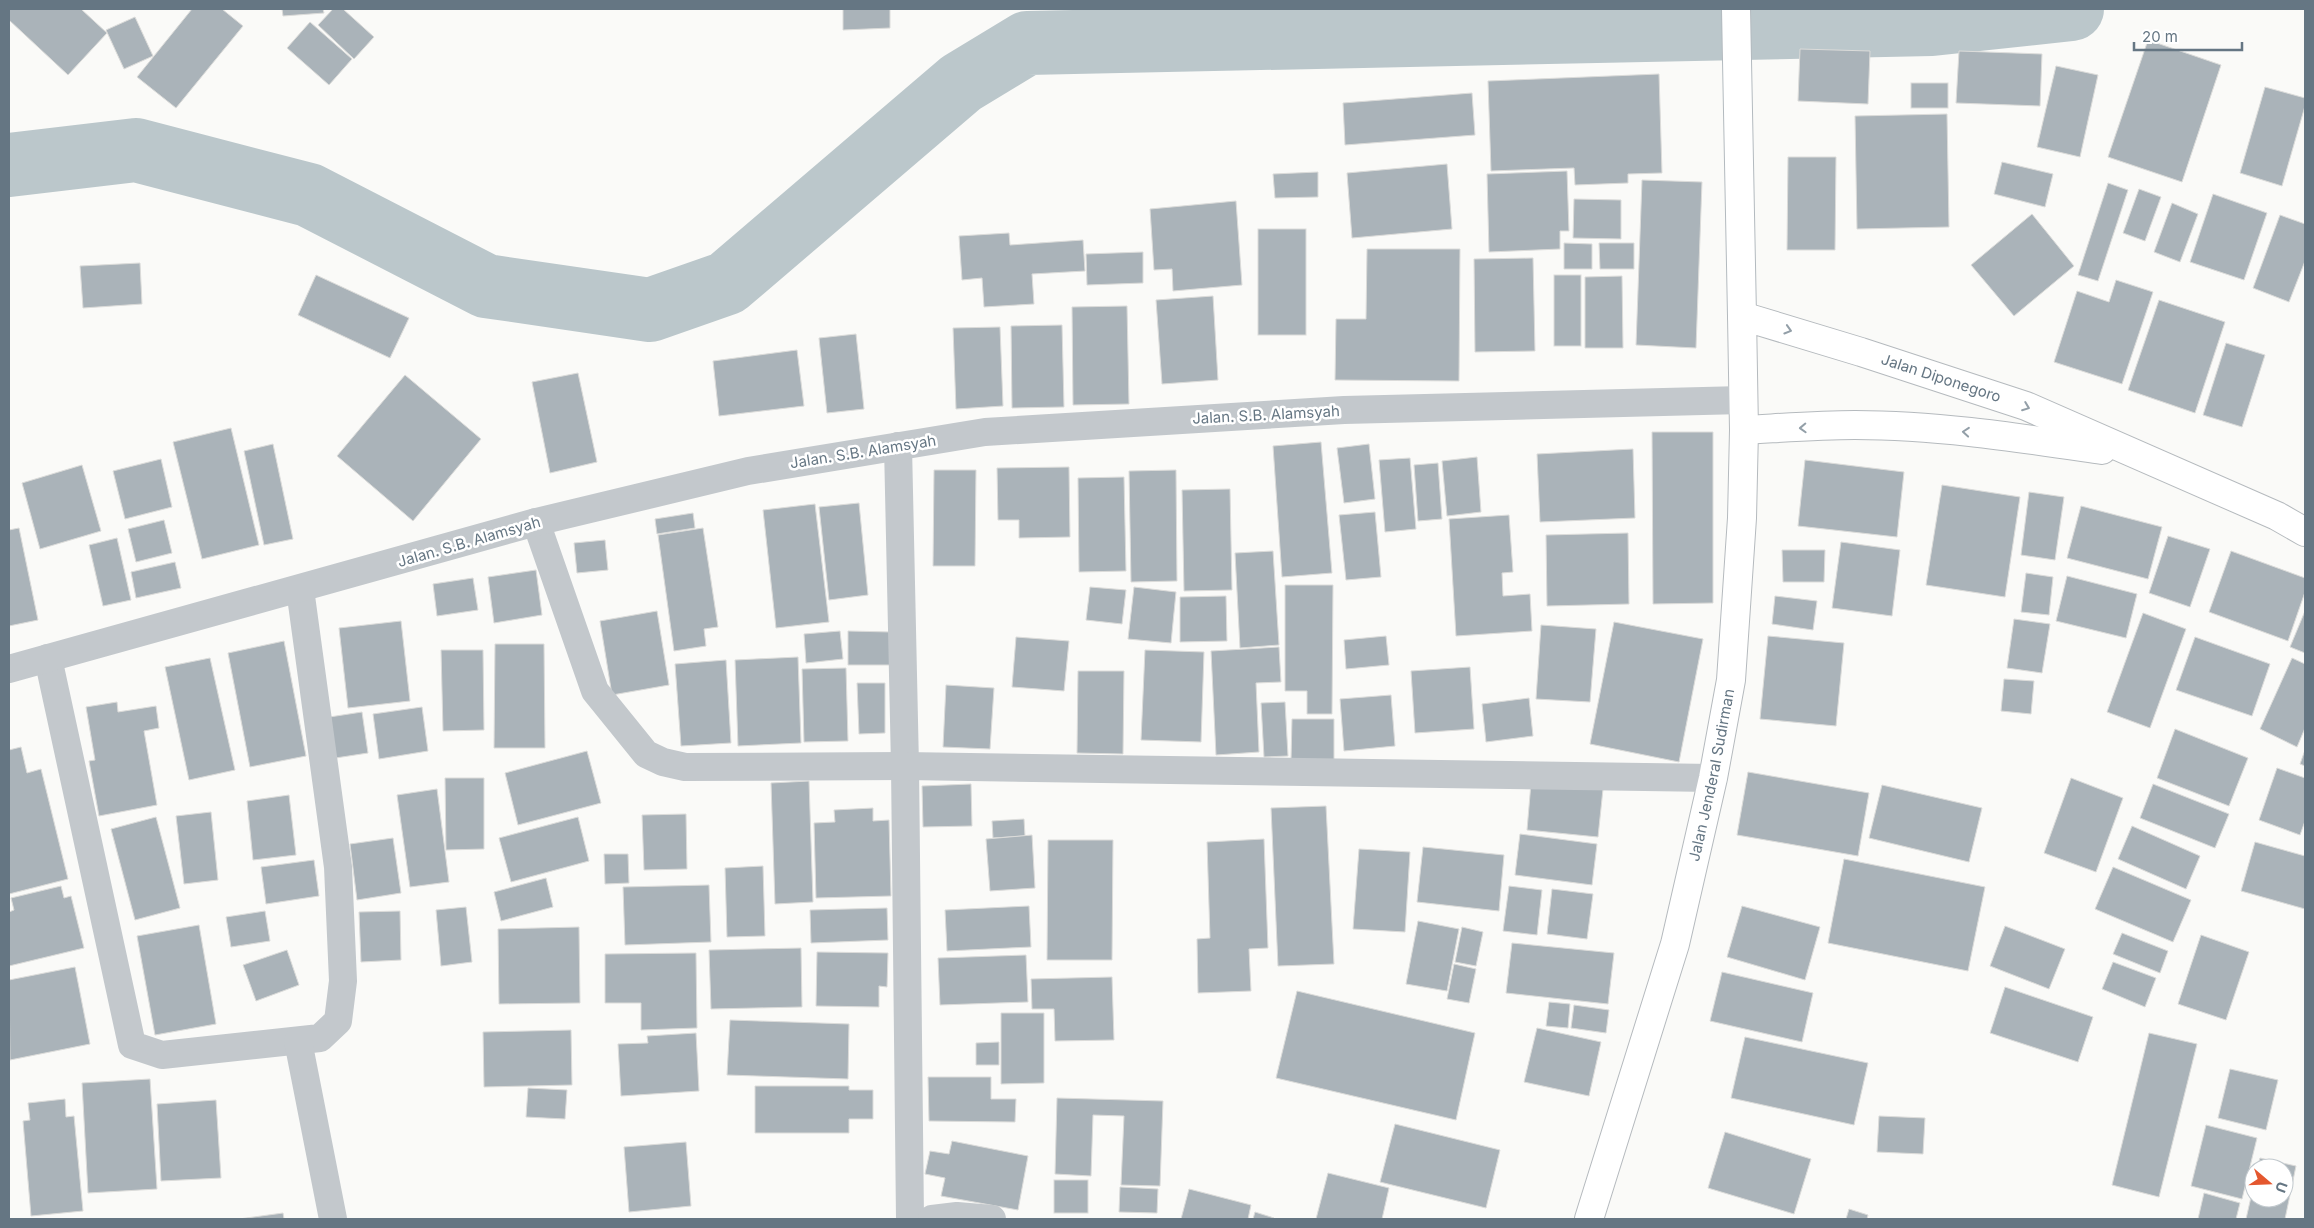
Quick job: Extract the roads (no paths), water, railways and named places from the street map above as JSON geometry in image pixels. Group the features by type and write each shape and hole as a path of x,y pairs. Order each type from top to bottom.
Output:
{"main road":[{"name":"Jalan Jenderal Sudirman","path":"1590,1219 1675,944 1713,778 1732,680 1742,518 1744,430 1736,9"},
{"name":"Jalan Diponegoro","path":"1742,316 1861,352 2026,406 2277,516 2305,532"},
{"name":"Jalan Diponegoro","path":"1744,430 1855,425 1921,428 2009,436 2135,454"}],"street":[{"name":"Jalan. S.B. Alamsyah","path":"9,668 300,589 536,522 748,471 985,432 1334,411 1743,400"},
{"path":"898,446 905,766 910,1219"},
{"path":"536,522 595,691 646,754 663,762 685,767 905,766 1713,778"},
{"path":"48,658 132,1046 162,1054 320,1038 338,1022 343,982 338,866 300,589"},
{"path":"298,1041 333,1219"},
{"path":"932,1219 957,1216 992,1219"}],"waterway":[{"path":"9,165 136,150 309,195 486,286 650,310 727,283 961,83 1027,43 1932,24 2072,9"}]}
